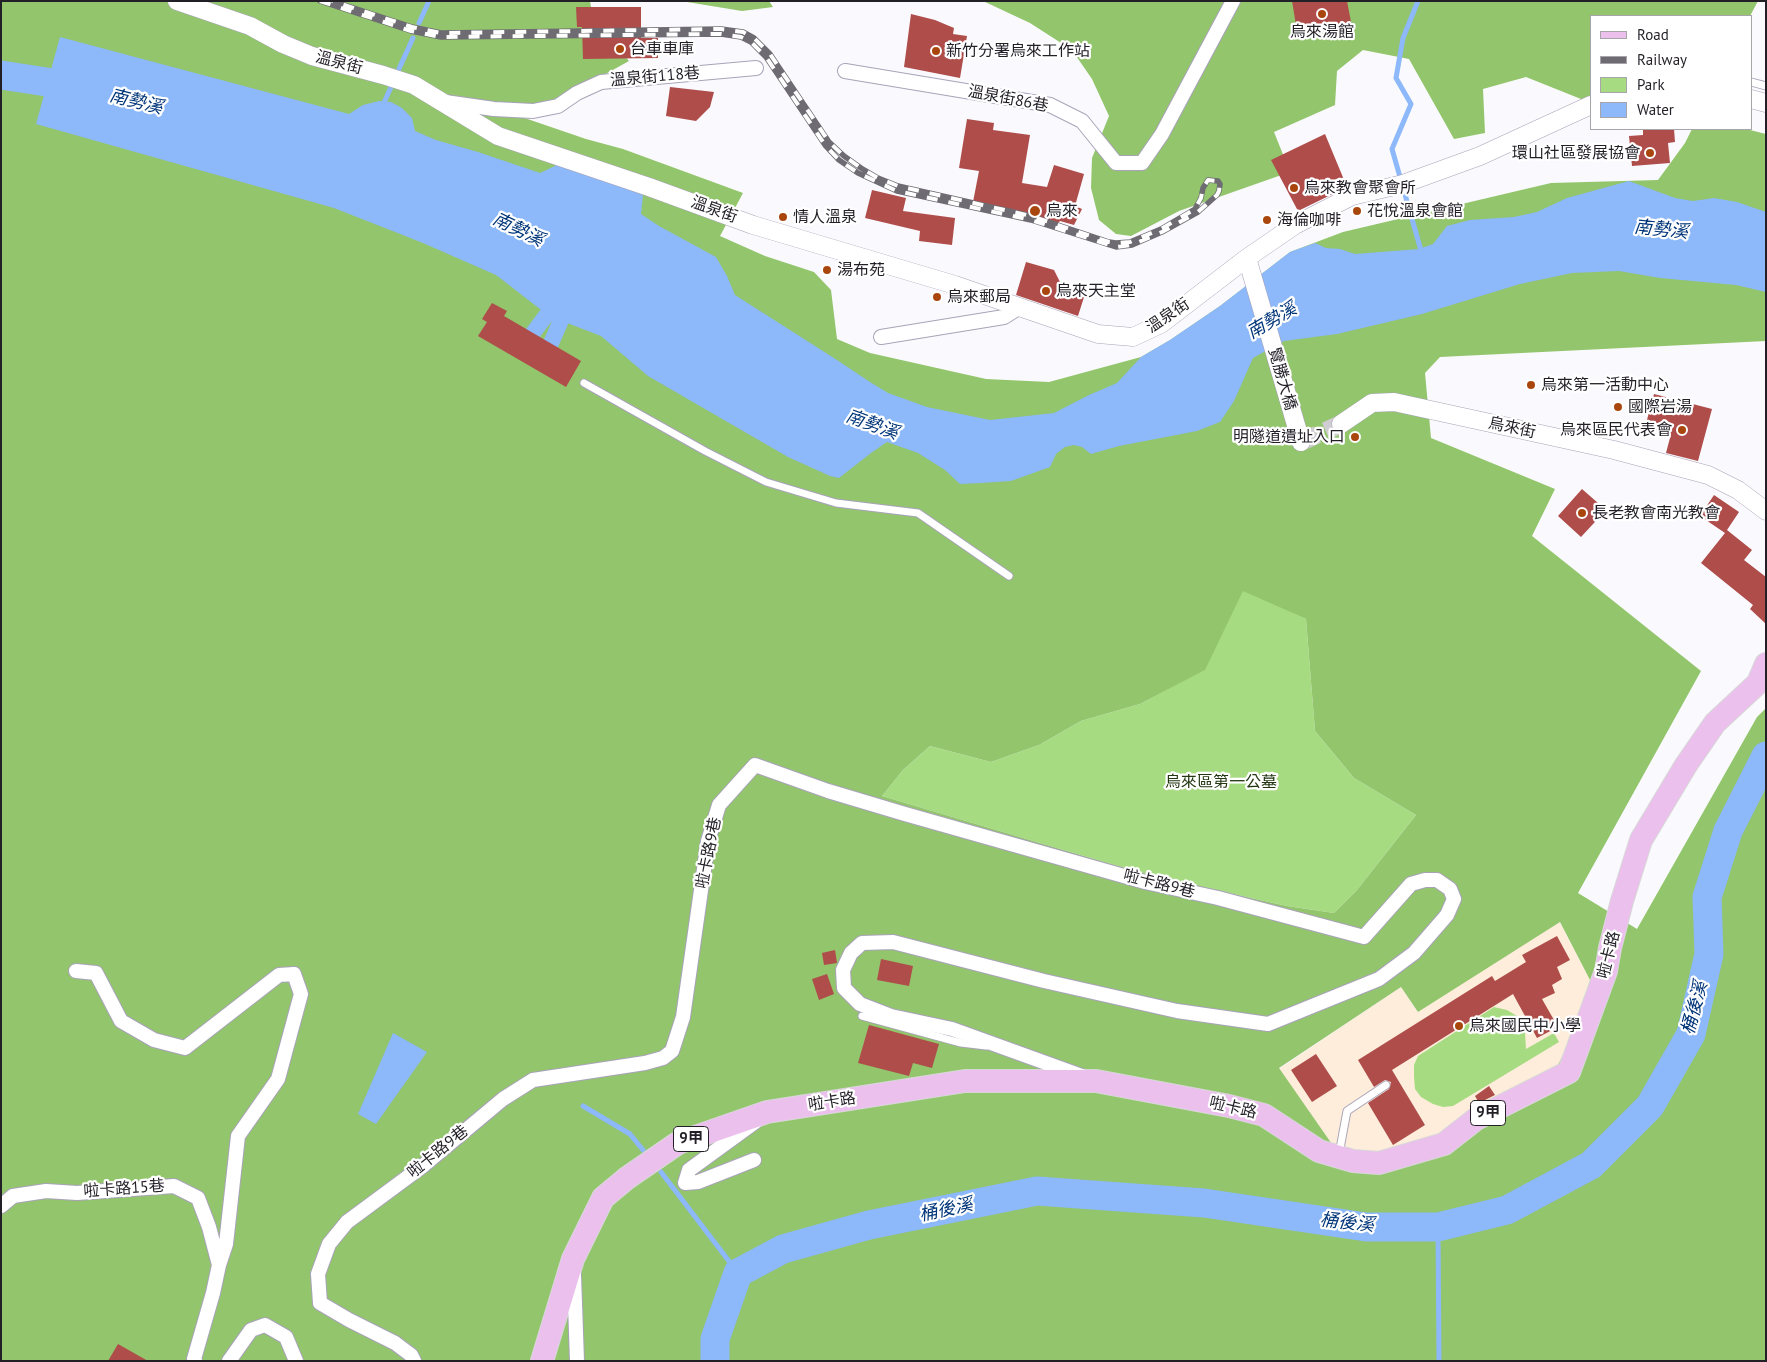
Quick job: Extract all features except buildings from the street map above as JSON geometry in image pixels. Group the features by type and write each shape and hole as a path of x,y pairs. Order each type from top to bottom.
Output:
{"main road":[{"name":"啦卡路","path":"542,1361 573,1259 604,1198 627,1178 678,1143 767,1112 965,1082 1096,1081 1229,1106 1264,1115 1319,1151 1354,1161 1379,1163 1444,1144 1476,1119 1569,1072 1606,971 1620,911 1641,840 1686,765 1715,723 1758,683 1766,664"}],"street":[{"name":"溫泉街","path":"177,1 250,26 312,56 382,75 414,86 498,136 754,225 955,286 1098,334 1133,337 1161,324 1295,225 1352,196 1404,184 1480,156 1590,105"},
{"name":"溫泉街86巷","path":"845,71 1050,105 1082,121 1116,164 1142,163 1162,134 1233,1"},
{"name":"溫泉街118巷","path":"442,101 494,109 533,111 558,106 577,93 601,82 756,68"},
{"path":"1752,99 1766,103"},
{"name":"覽勝大橋","path":"1248,258 1300,442"},
{"path":"882,337 1004,317 1020,307"},
{"name":"烏來街","path":"1341,424 1372,403 1394,402 1614,450 1708,475 1738,490 1766,511"},
{"name":"啦卡路9巷","path":"414,1361 412,1355 395,1343 320,1303 318,1274 329,1244 347,1222 424,1165 503,1099 533,1080 645,1063 663,1058 672,1051 683,1017 711,832 719,805 755,765 828,791 1128,877 1218,898 1364,937 1411,884 1424,880 1437,880 1450,889 1454,899 1447,915 1414,954 1379,979 1268,1024 1177,1011 1044,981 894,942 862,943 851,953 843,970 844,988 860,1004 891,1016 952,1029 1096,1081"},
{"path":"76,971 96,973 120,1021 154,1040 185,1048 279,975 294,974 301,994 278,1079 238,1136 226,1244 220,1265"},
{"path":"754,1160 698,1182 685,1183 689,1170 767,1112"},
{"name":"啦卡路15巷","path":"1,1206 13,1196 38,1192 77,1193 174,1186 198,1198 202,1205 220,1265 195,1361"},
{"path":"573,1259 577,1361"},
{"path":"229,1361 251,1330 265,1325 286,1337 296,1361"}],"lane":[{"path":"1752,82 1766,86"},
{"path":"584,383 705,451 766,482 836,503 918,513 1008,576"},
{"path":"862,1016 961,1043 1011,1050"},
{"path":"1338,1157 1347,1112 1386,1085"}],"shaded area":[{"name":"烏來國民中小學","path":"1559,921 1590,980 1571,1039 1557,1067 1450,1132 1369,1155 1334,1147 1279,1069 1401,987 1418,1012"}],"green space":[{"path":"1,1 590,1 591,7 610,39 629,61 575,91 550,102 510,113 586,139 623,149 743,193 720,236 765,256 814,272 831,290 837,339 870,353 986,379 1049,382 1141,357 1220,306 1290,252 1343,232 1551,183 1658,180 1685,143 1692,130 1750,130 1766,134 1766,341 1440,357 1425,373 1431,438 1555,489 1532,536 1701,671 1578,893 1637,929 1757,717 1766,708 1766,1361 1,1361","holes":["1243,591 1306,619 1315,731 1354,778 1416,815 1357,890 1334,913 1287,906 1148,875 882,796 903,770 930,746 991,762 1039,745 1081,721 1140,704 1205,670","1560,922 1590,980 1571,1039 1557,1067 1439,1140 1369,1155 1334,1147 1279,1068 1401,987 1418,1012"]},
{"path":"681,1 769,1 773,7 742,11"},
{"path":"983,1 1758,1 1751,15 1590,15 1590,103 1526,77 1483,89 1485,133 1454,139 1409,59 1363,50 1337,71 1335,105 1274,132 1290,172 1179,211 1131,236 1116,234 1099,220 1091,188 1092,158 1109,116 1092,79 1072,50 1030,23"},
{"name":"烏來區第一公墓","path":"1243,590 1306,619 1315,731 1354,778 1416,815 1357,890 1334,913 1287,906 1148,875 882,796 903,770 930,746 991,762 1039,745 1081,721 1140,704 1204,670"},
{"path":"1494,1007 1507,1010 1517,1016 1525,1032 1526,1049 1554,1033 1559,1042 1453,1106 1443,1107 1421,1097 1415,1089 1414,1077 1414,1065 1418,1056"}],"water":[{"path":"60,37 349,114 363,105 379,101 391,102 402,108 412,118 415,131 436,140 540,173 557,165 572,168 643,195 641,214 716,257 735,295 888,393 927,407 990,420 1054,413 1117,383 1141,357 1220,306 1290,252 1315,243 1326,248 1340,249 1355,254 1419,249 1433,244 1447,226 1470,220 1514,217 1537,212 1567,198 1629,181 1675,198 1693,201 1714,198 1737,202 1766,212 1766,292 1736,285 1660,278 1619,271 1572,273 1520,284 1422,314 1337,334 1284,341 1253,358 1234,401 1220,422 1197,431 1119,446 1091,454 1082,447 1074,445 1065,447 1056,454 1050,467 1011,481 960,484 945,470 918,453 887,442 839,478 830,476 788,457 648,376 601,336 549,316 496,275 423,243 334,208 36,124"},
{"path":"393,1033 427,1052 376,1124 358,1114"}],"waterway":[{"path":"419,23 429,1"},
{"path":"1418,1 1403,38 1396,78 1411,104 1392,149 1422,254"},
{"path":"398,71 413,38"},
{"name":"南勢溪","path":"1,75 86,90"},
{"path":"382,107 391,87"},
{"path":"524,345 560,297"},
{"path":"544,359 570,300"},
{"name":"桶後溪","path":"715,1361 715,1339 738,1273 783,1249 869,1225 1037,1191 1204,1203 1366,1227 1438,1227 1507,1210 1591,1165 1650,1106 1691,1034 1709,954 1707,897 1728,831 1766,756"},
{"path":"583,1106 630,1134 643,1150"},
{"path":"661,1172 738,1273"},
{"path":"1438,1227 1439,1361"}],"tunnel":[{"path":"1301,442 1341,424"}],"railway":[{"path":"320,1 411,31 441,37 721,34 741,37 751,42 766,57 825,145 839,160 858,173 897,191 1031,220 1116,247 1132,245 1162,232 1198,212 1219,191 1220,184 1218,181 1208,180 1195,209 1161,229 1130,242 1109,242 1031,216 898,186 878,178 844,156 829,142 770,54 754,38 743,32 721,29 441,33 412,27 332,1"}],"place":[{"name":"烏來湯館","path":"1322,14"},
{"name":"台車車庫","path":"620,49"},
{"name":"新竹分署烏來工作站","path":"936,51"},
{"name":"環山社區發展協會","path":"1650,153"},
{"name":"烏來教會聚會所","path":"1294,188"},
{"name":"烏來","path":"1035,211"},
{"name":"花悅溫泉會館","path":"1357,211"},
{"name":"情人溫泉","path":"783,217"},
{"name":"海倫咖啡","path":"1267,220"},
{"name":"湯布苑","path":"827,270"},
{"name":"烏來天主堂","path":"1046,291"},
{"name":"烏來郵局","path":"937,297"},
{"name":"烏來第一活動中心","path":"1531,385"},
{"name":"國際岩湯","path":"1618,407"},
{"name":"烏來區民代表會","path":"1682,430"},
{"name":"明隧道遺址入口","path":"1355,437"},
{"name":"長老教會南光教會","path":"1582,513"},
{"name":"烏來國民中小學","path":"1459,1026"}]}
